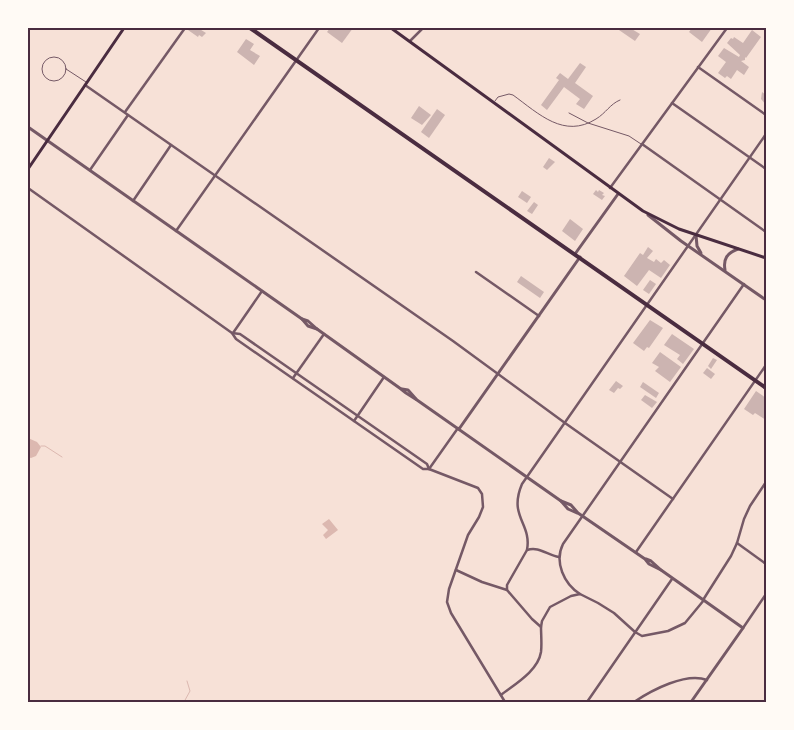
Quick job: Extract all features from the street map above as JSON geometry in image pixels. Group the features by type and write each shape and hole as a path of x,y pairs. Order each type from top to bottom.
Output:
{"main road":[{"path":"28,169 124,28"},
{"path":"254,28 766,388"},
{"path":"391,28 643,211 667,224 766,258"}],"street":[{"path":"124,112 185,28"},
{"path":"176,231 319,28"},
{"path":"410,41 423,28"},
{"path":"610,188 727,28"},
{"path":"698,67 766,115"},
{"path":"86,84 171,146 453,341 673,499"},
{"path":"672,103 766,169"},
{"path":"90,170 128,115"},
{"path":"28,127 302,319 308,321 317,330 401,389 414,394 417,400 561,501 571,505 582,516 635,553 651,561 672,579 743,628"},
{"path":"507,590 507,585 527,550 527,536 517,504 519,492 527,477 766,134"},
{"path":"642,144 766,232"},
{"path":"133,201 171,146"},
{"path":"28,188 232,333 236,339 423,469 429,469 478,488 482,494 484,504 468,535 449,589 447,602 451,613 506,702"},
{"path":"575,254 618,194"},
{"path":"643,211 688,246 766,300"},
{"path":"696,235 697,246 701,254"},
{"path":"725,270 724,263 726,257 731,251 738,249"},
{"path":"429,469 498,375 580,257"},
{"path":"476,272 539,316"},
{"path":"744,284 562,544 559,557 560,566 567,582 580,594 606,607 642,636 678,627 691,618 731,556 750,506 766,482"},
{"path":"232,333 262,291"},
{"path":"232,333 240,334 427,464 429,469"},
{"path":"292,378 324,334"},
{"path":"635,553 766,365"},
{"path":"354,421 384,377"},
{"path":"737,543 766,564"},
{"path":"527,550 536,548 559,557"},
{"path":"456,570 482,582 507,590 526,613 541,627"},
{"path":"587,702 672,579"},
{"path":"501,695 522,679 538,661 541,651 542,621 550,607 571,596 580,594"},
{"path":"691,702 766,594"},
{"path":"634,702 675,682 699,677 707,680"}],"lane":[{"path":"66,69 61,78 54,81 44,76 42,70 43,62 52,57 63,61 66,69 86,84"},
{"path":"494,103 498,97 510,94 545,118 560,125 578,127 599,118 613,103 620,100"},
{"path":"569,113 588,123 629,136 642,144"}],"shaded area":[{"path":"28,438 37,442 41,447 36,456 31,458 28,457"},
{"path":"329,519 338,530 326,539 323,535 328,530 322,524"}],"building":[{"path":"190,28 198,28 206,33 202,37 199,35 198,37 188,30"},
{"path":"330,28 353,28 342,43 327,32"},
{"path":"616,28 630,28 640,34 635,41"},
{"path":"692,28 712,28 702,42 689,32"},
{"path":"752,30 761,37 745,57 745,60 741,61 749,67 744,75 737,70 731,79 727,76 725,78 718,73 726,62 718,56 724,48 739,57 740,55 727,43 734,37 743,43"},
{"path":"246,39 254,44 250,50 260,56 254,65 237,52"},
{"path":"580,63 586,67 575,83 593,96 584,109 576,104 580,99 564,87 547,110 541,105 559,80 556,78 560,73 568,79"},
{"path":"762,92 766,95 766,105 761,99"},
{"path":"419,106 431,115 422,125 411,118"},
{"path":"437,109 445,115 429,138 421,132"},
{"path":"549,158 555,162 547,170 543,167"},
{"path":"596,190 604,193 602,195 605,196 602,200 593,194"},
{"path":"522,191 531,197 527,203 518,197"},
{"path":"534,202 538,205 532,214 527,211"},
{"path":"570,219 583,229 575,241 562,231"},
{"path":"648,247 653,251 647,258 654,262 656,259 661,263 664,260 670,265 661,278 649,270 637,286 624,276 640,253 643,255"},
{"path":"521,276 544,292 540,298 517,282"},
{"path":"650,280 656,284 649,294 643,290"},
{"path":"650,320 663,328 649,348 647,347 644,351 633,343"},
{"path":"672,334 694,349 683,364 677,359 680,355 664,345"},
{"path":"660,352 681,367 670,382 655,371 659,367 652,363"},
{"path":"713,358 717,360 711,369 708,366"},
{"path":"707,368 715,374 711,379 703,373"},
{"path":"616,381 623,386 614,393 609,390"},
{"path":"643,382 659,393 656,398 640,387"},
{"path":"756,391 766,398 766,420 744,409"},
{"path":"645,395 657,402 652,408 641,400"}],"waterway":[{"path":"41,446 45,446 62,457"},
{"path":"184,702 190,691 187,681"}]}
